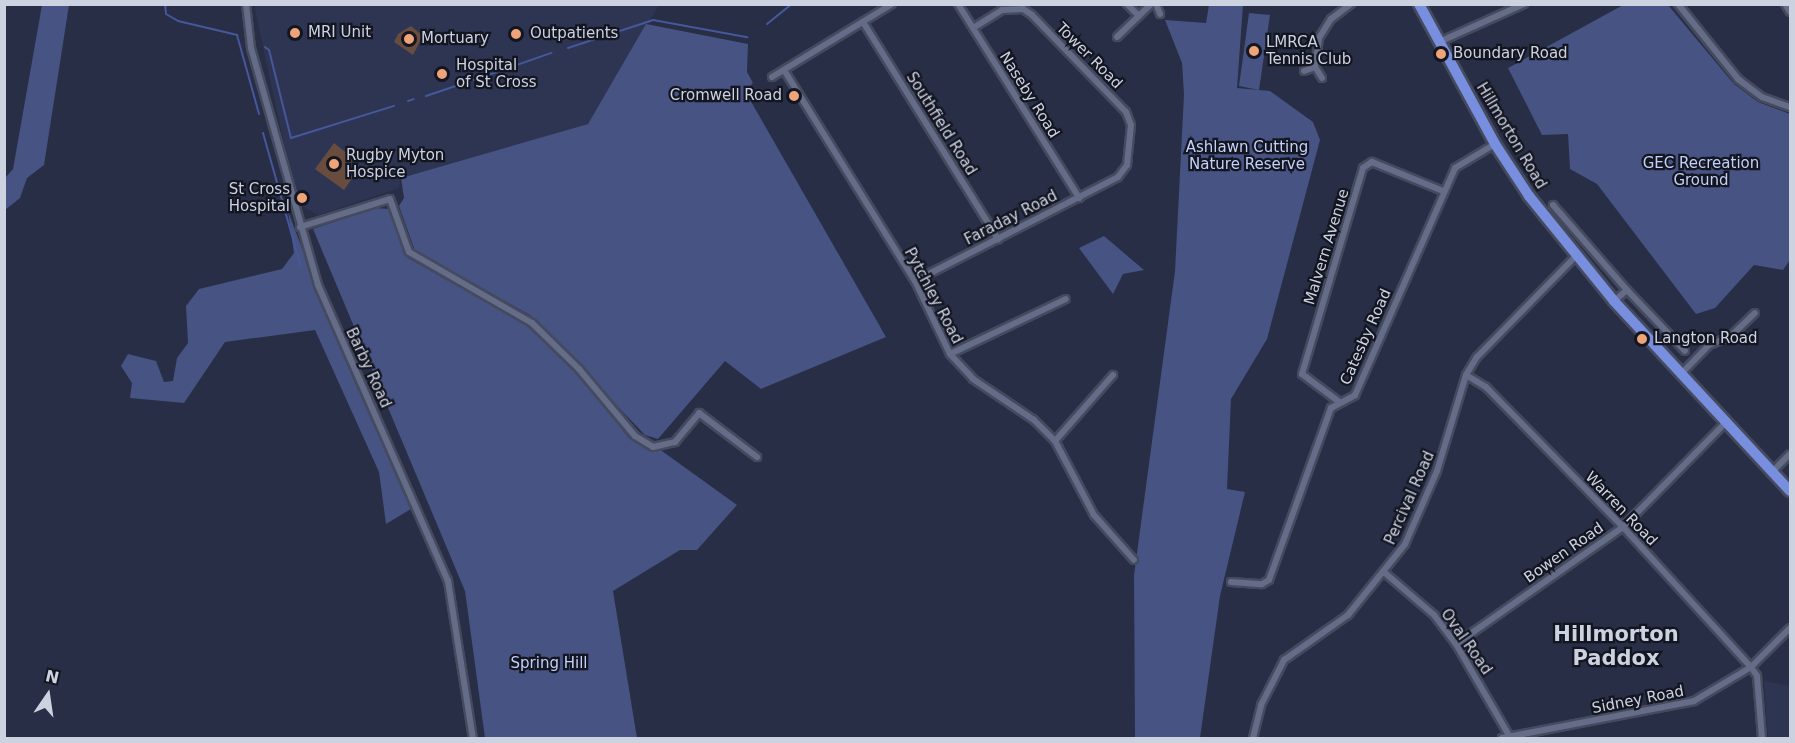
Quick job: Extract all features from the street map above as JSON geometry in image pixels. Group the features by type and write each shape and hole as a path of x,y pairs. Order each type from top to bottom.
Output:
{"highway":[{"name":"Hillmorton Road","path":"1419,4 1495,144 1576,256 1614,301 1791,491"}],"street":[{"name":"Barby Road","path":"246,4 251,48 318,285 448,581 473,738"},
{"path":"772,78 892,4"},
{"name":"Naseby Road","path":"958,4 1078,198"},
{"path":"1127,4 1138,15"},
{"path":"1117,37 1151,4"},
{"path":"1156,4 1160,14"},
{"path":"1322,78 1315,67 1323,30 1351,4"},
{"path":"1439,43 1524,4"},
{"path":"1678,4 1738,79 1762,97 1791,107"},
{"path":"1785,4 1791,12"},
{"name":"Tower Road","path":"974,28 1002,10 1023,9 1121,106 1131,125 1127,165 1118,177"},
{"name":"Southfield Road","path":"863,22 998,239"},
{"path":"1304,71 1315,67"},
{"name":"Pytchley Road","path":"784,70 915,281 950,354 973,379 1034,420 1055,441 1094,515 1134,560"},
{"name":"Catesby Road","path":"1231,582 1262,584 1269,580 1328,413 1338,401 1354,394 1443,191 1455,168 1495,144"},
{"name":"Malvern Avenue","path":"1338,401 1302,374 1366,163 1443,191"},
{"name":"Faraday Road","path":"915,281 1118,177"},
{"path":"300,227 390,199 409,252 532,323 579,369 635,436 652,447 675,442 699,413 757,457"},
{"path":"1553,205 1627,290 1685,351"},
{"name":"Percival Road","path":"1252,738 1261,705 1284,660 1348,615 1385,573 1427,497 1466,375 1493,337 1576,256"},
{"path":"1614,301 1627,290"},
{"path":"950,354 1066,299"},
{"path":"1681,374 1708,345 1731,336 1755,313"},
{"path":"1055,441 1113,375"},
{"name":"Warren Road","path":"1466,375 1486,387 1623,527 1751,667"},
{"name":"Bowen Road","path":"1456,644 1623,527 1727,421"},
{"path":"1772,472 1791,454"},
{"name":"Oval Road","path":"1385,573 1434,615 1456,644 1510,737"},
{"name":"Sidney Road","path":"1502,738 1695,701 1751,667 1791,628"},
{"path":"1751,667 1757,676 1762,738"}],"shaded area":[{"name":"Hospital of St Cross","path":"254,5 659,5 588,124 401,178 399,188 319,215 297,204"},
{"path":"1764,681 1790,686 1790,738 1768,738"}],"green space":[{"name":"GEC Recreation Ground","path":"1625,4 1668,5 1734,84 1758,102 1790,114 1790,260 1783,270 1754,265 1715,308 1696,314 1597,184 1570,169 1568,134 1542,135 1508,68"},
{"path":"42,5 69,5 44,165 27,178 20,198 5,210 5,178 13,169"},
{"name":"Ashlawn Cutting Nature Reserve","path":"1209,5 1243,5 1237,88 1270,91 1313,122 1320,140 1267,339 1231,399 1227,489 1245,492 1220,596 1200,738 1135,738 1134,575 1175,271 1184,94 1182,63 1165,20 1206,23"},
{"name":"LMRCA Tennis Club","path":"1249,13 1270,15 1259,90 1239,86"},
{"path":"646,24 748,44 747,72 753,83 745,91 886,337 761,389 725,361 658,439 645,435 530,315 415,251 399,206 404,198 401,178 588,124"},
{"name":"Spring Hill","path":"376,208 389,209 408,258 524,323 579,375 629,438 648,450 662,451 737,505 697,550 680,550 613,591 637,738 485,738 465,591 313,229"},
{"path":"288,211 330,323 416,506 386,524 379,472 315,330 225,342 184,403 130,398 132,383 121,366 128,354 156,361 164,382 173,381 177,358 188,343 186,306 199,289 282,269 294,253"},
{"path":"1104,236 1144,270 1123,274 1113,294 1079,248"}],"building":[{"name":"Mortuary","path":"411,26 423,36 413,55 394,42 398,34"},
{"name":"Rugby Myton Hospice","path":"334,143 354,159 345,171 353,177 344,190 315,169"}],"waterway":[{"path":"165,4 166,14 178,21 237,35 259,114"},
{"path":"767,24 792,4"},
{"path":"568,48 653,20 747,37"},
{"path":"265,47 269,50 291,138 394,106"},
{"path":"508,68 551,53"},
{"path":"426,96 497,72"},
{"path":"408,101 414,99"},
{"path":"263,133 301,267"}],"place":[{"name":"MRI Unit","path":"295,33"},
{"name":"Outpatients","path":"516,34"},
{"name":"Mortuary","path":"409,39"},
{"name":"LMRCA Tennis Club","path":"1254,51"},
{"name":"Boundary Road","path":"1441,54"},
{"name":"Hospital of St Cross","path":"442,74"},
{"name":"Cromwell Road","path":"794,96"},
{"name":"Rugby Myton Hospice","path":"334,164"},
{"name":"St Cross Hospital","path":"302,198"},
{"name":"Langton Road","path":"1642,339"}],"district":[{"name":"Hillmorton Paddox","path":"1616,646"}]}
